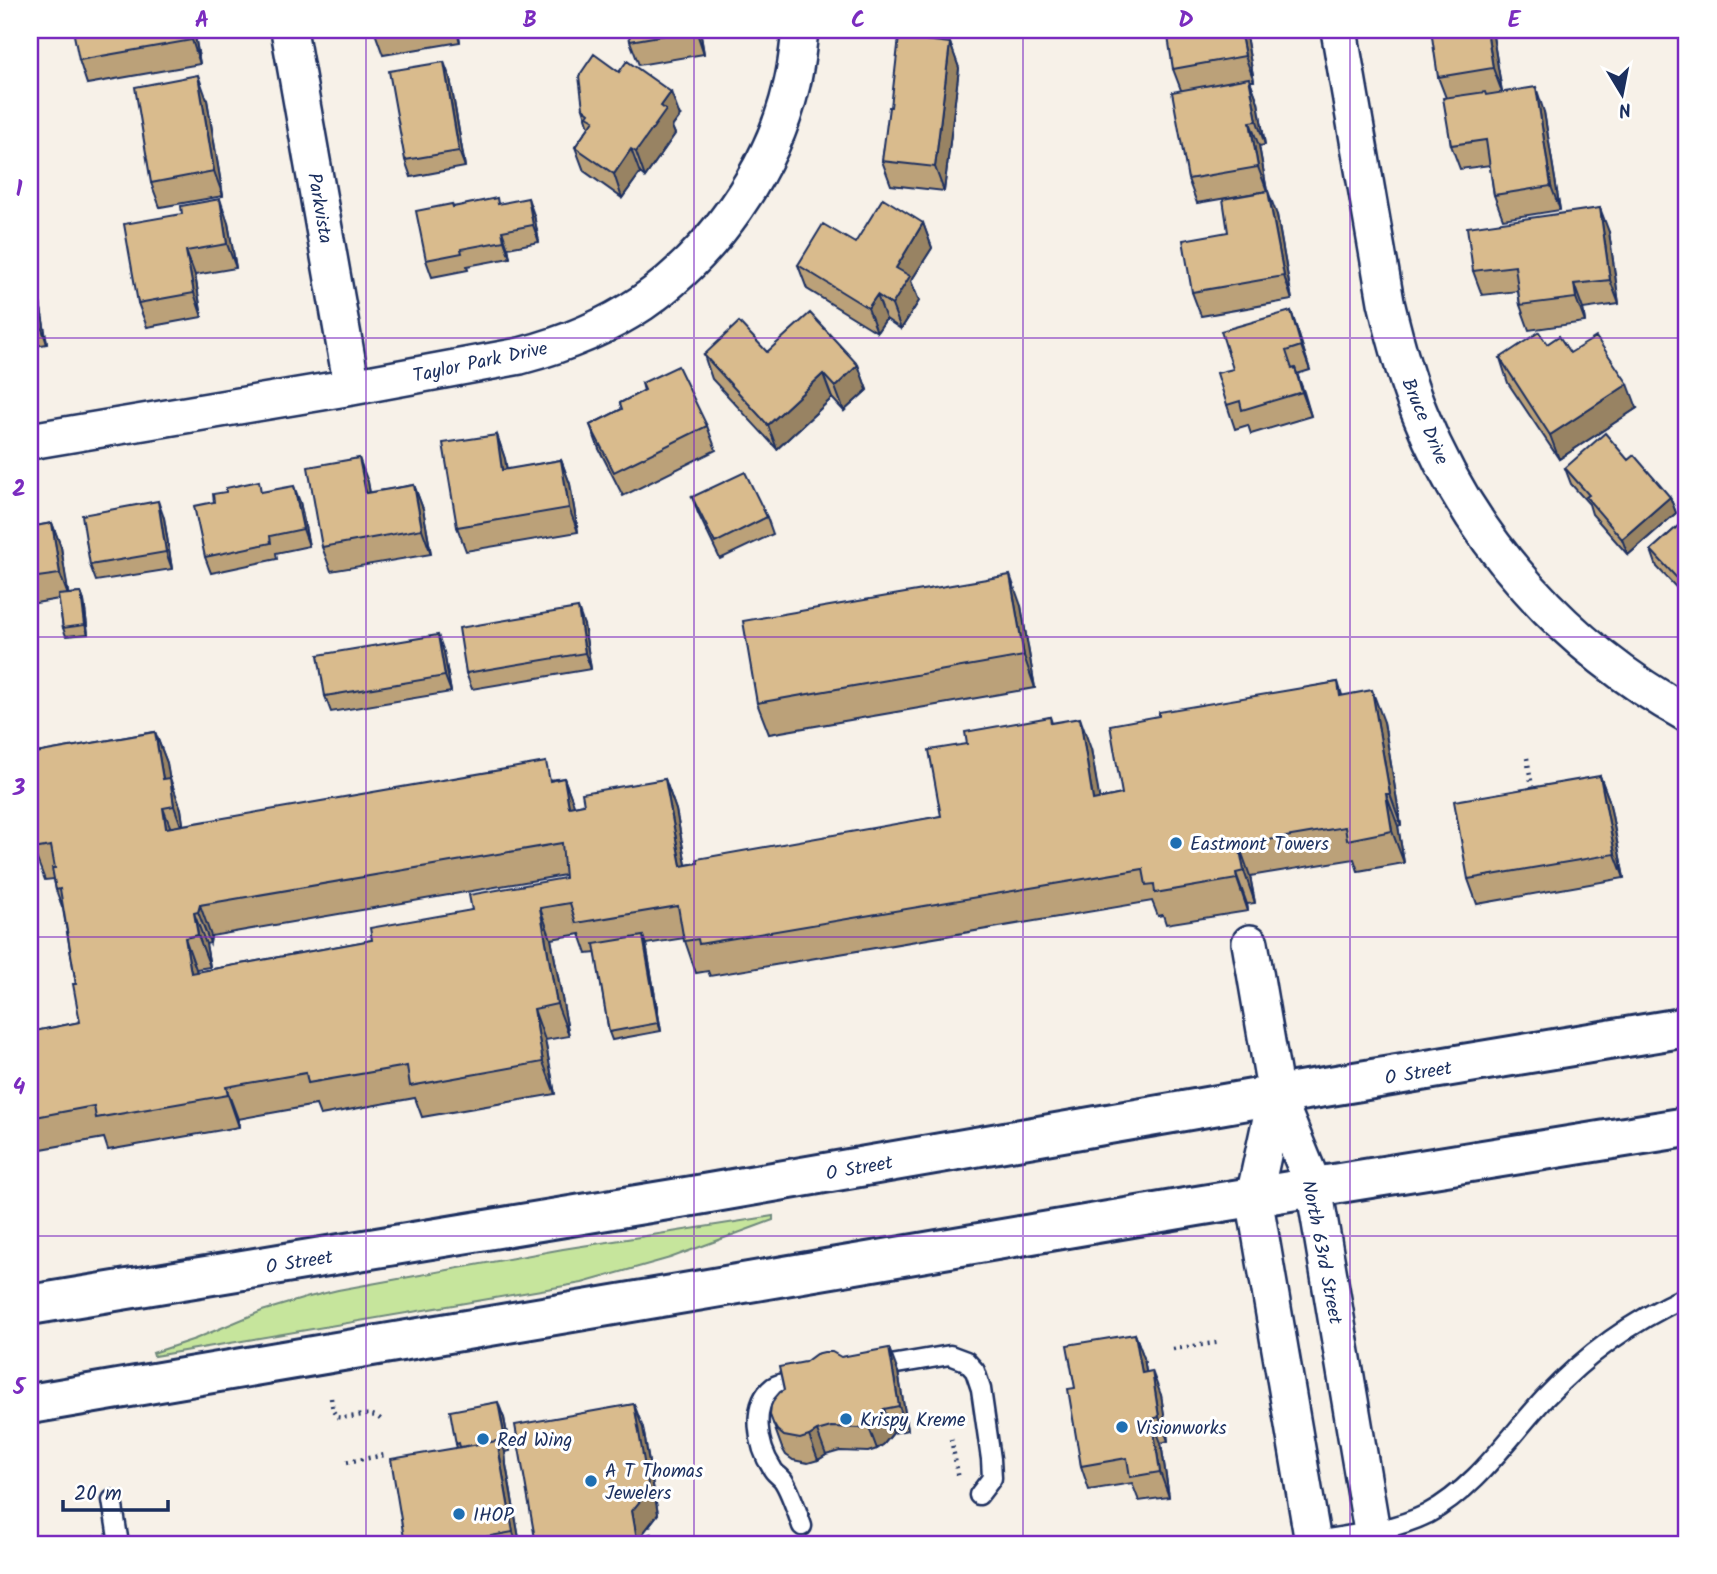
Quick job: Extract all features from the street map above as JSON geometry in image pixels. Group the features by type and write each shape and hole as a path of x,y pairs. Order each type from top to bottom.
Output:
{"main road":[{"name":"O Street","path":"30,1306 1687,1027"},
{"path":"30,1404 1254,1197 1687,1127"}],"street":[{"name":"Parkvista","path":"289,30 352,387"},
{"name":"Taylor Park Drive","path":"30,441 520,356 571,340 618,317 642,303 684,269 736,208 762,163 783,115 791,89 800,30"},
{"name":"Bruce Drive","path":"1339,30 1395,341 1420,414 1436,450 1474,518 1512,571 1557,620 1628,677 1687,714"},
{"path":"1251,943 1276,1095 1254,1197 1305,1543"},
{"name":"North 63rd Street","path":"1276,1095 1314,1187 1372,1531"}],"lane":[{"path":"1305,1543 1393,1526 1426,1514 1455,1496 1579,1365 1641,1319 1687,1296"},
{"path":"860,1370 950,1355 967,1361 975,1371 981,1389 991,1459 992,1478 979,1495"},
{"path":"802,1526 783,1481 772,1469 762,1447 759,1412 765,1396 782,1382 821,1376"},
{"path":"112,1500 119,1544"}],"path":[{"path":"1527,758 1533,795"},
{"path":"1173,1349 1221,1342"},
{"path":"331,1398 337,1417 372,1414 379,1416 382,1421"},
{"path":"951,1438 961,1486"},
{"path":"347,1462 385,1455"},
{"path":"649,1526 652,1544"}],"green space":[{"path":"773,1216 773,1220 670,1258 582,1283 154,1356 153,1353 262,1311 338,1290 563,1249"}],"building":[{"path":"73,30 190,30 192,40 79,60"},
{"path":"629,30 694,30 630,41"},
{"path":"1167,30 1240,30 1245,56 1173,69"},
{"path":"1431,30 1487,30 1493,68 1438,77"},
{"path":"899,37 950,43 935,167 882,161"},
{"path":"594,54 619,72 627,61 671,92 661,106 666,110 636,152 631,149 614,174 575,147 594,120 587,116 589,113 583,108 579,76"},
{"path":"444,62 459,151 405,160 389,71"},
{"path":"198,75 214,171 151,183 135,87"},
{"path":"1249,78 1257,121 1250,122 1258,167 1188,179 1172,92"},
{"path":"1536,87 1551,186 1494,195 1486,140 1451,145 1443,98"},
{"path":"1268,191 1284,276 1192,292 1183,240 1228,232 1223,199"},
{"path":"497,198 498,204 528,198 533,225 502,231 504,241 461,249 462,253 426,260 416,211"},
{"path":"883,198 923,223 896,268 910,276 892,305 877,295 868,308 798,265 823,224 855,243"},
{"path":"220,199 227,244 186,251 194,293 138,303 124,224 182,214 181,206"},
{"path":"1600,208 1610,280 1574,284 1576,298 1520,305 1515,266 1473,271 1467,227"},
{"path":"30,270 39,320 30,321"},
{"path":"1291,311 1301,346 1286,351 1292,369 1295,368 1302,392 1242,410 1240,401 1227,405 1217,373 1233,369 1221,331"},
{"path":"810,313 858,365 835,387 823,374 768,425 704,355 739,322 767,352"},
{"path":"1539,332 1547,344 1559,336 1570,353 1596,337 1628,384 1550,435 1500,358"},
{"path":"678,366 707,426 614,472 590,425 622,409 620,403 645,390 642,383"},
{"path":"1605,433 1628,460 1634,455 1670,497 1622,539 1565,468"},
{"path":"497,435 502,470 561,460 569,508 457,527 443,443"},
{"path":"359,458 366,493 414,485 422,529 322,547 308,467"},
{"path":"745,472 767,517 715,543 692,497"},
{"path":"259,481 261,492 294,486 303,529 270,536 271,543 205,557 194,506 214,502 213,494 226,492 226,488"},
{"path":"158,501 166,552 90,565 82,515"},
{"path":"1687,518 1687,589 1651,550"},
{"path":"52,523 60,574 30,578 30,527"},
{"path":"1010,575 1024,656 757,703 743,621"},
{"path":"81,593 85,625 63,628 58,595"},
{"path":"578,608 585,653 466,673 459,628"},
{"path":"438,635 445,676 325,696 318,655"},
{"path":"1338,682 1340,696 1372,690 1390,794 1386,794 1392,831 1347,840 1345,827 1239,845 1244,871 1236,873 1237,879 1155,893 1154,884 1146,885 1143,869 699,944 698,939 684,941 678,906 576,923 570,903 540,908 557,1004 534,1009 543,1062 410,1086 407,1066 308,1083 306,1073 226,1087 228,1095 96,1118 94,1106 30,1118 30,1032 80,1022 60,889 56,890 52,868 55,868 51,846 33,849 30,830 30,754 155,732 163,779 170,778 174,806 163,808 166,828 546,762 550,781 564,778 569,807 584,804 582,793 665,779 681,866 698,863 697,859 941,816 929,750 967,744 965,732 1050,717 1051,723 1080,718 1093,800 1122,794 1110,725 1159,716 1159,712","holes":["562,843 565,878 469,895 472,910 370,928 372,940 191,973 185,938 198,935 194,913 198,912 200,905"]},
{"path":"1600,776 1615,854 1468,879 1454,801"},
{"path":"643,936 658,1023 609,1032 594,944"},
{"name":"Visionworks","path":"1135,1334 1142,1373 1152,1371 1159,1417 1152,1419 1160,1472 1130,1477 1127,1458 1081,1466 1068,1389 1075,1388 1067,1345"},
{"path":"889,1348 899,1406 884,1409 875,1420 859,1428 831,1427 800,1439 784,1436 777,1430 770,1415 774,1399 784,1390 779,1367 805,1362 824,1352 832,1352 841,1357"},
{"path":"498,1402 504,1434 499,1435 500,1449 497,1441 460,1447 459,1443 456,1444 450,1411"},
{"name":"A T Thomas Jewelers","path":"634,1404 649,1490 632,1511 637,1539 607,1544 536,1544 515,1425"},
{"name":"IHOP","path":"497,1441 513,1532 474,1539 475,1544 405,1544 391,1459"},
{"path":"93,1537 94,1544 49,1544"}],"place":[{"name":"Eastmont Towers","path":"1176,843"},
{"name":"Krispy Kreme","path":"846,1419"},
{"name":"Visionworks","path":"1122,1427"},
{"name":"Red Wing","path":"483,1439"},
{"name":"A T Thomas Jewelers","path":"591,1481"},
{"name":"IHOP","path":"459,1514"}]}
